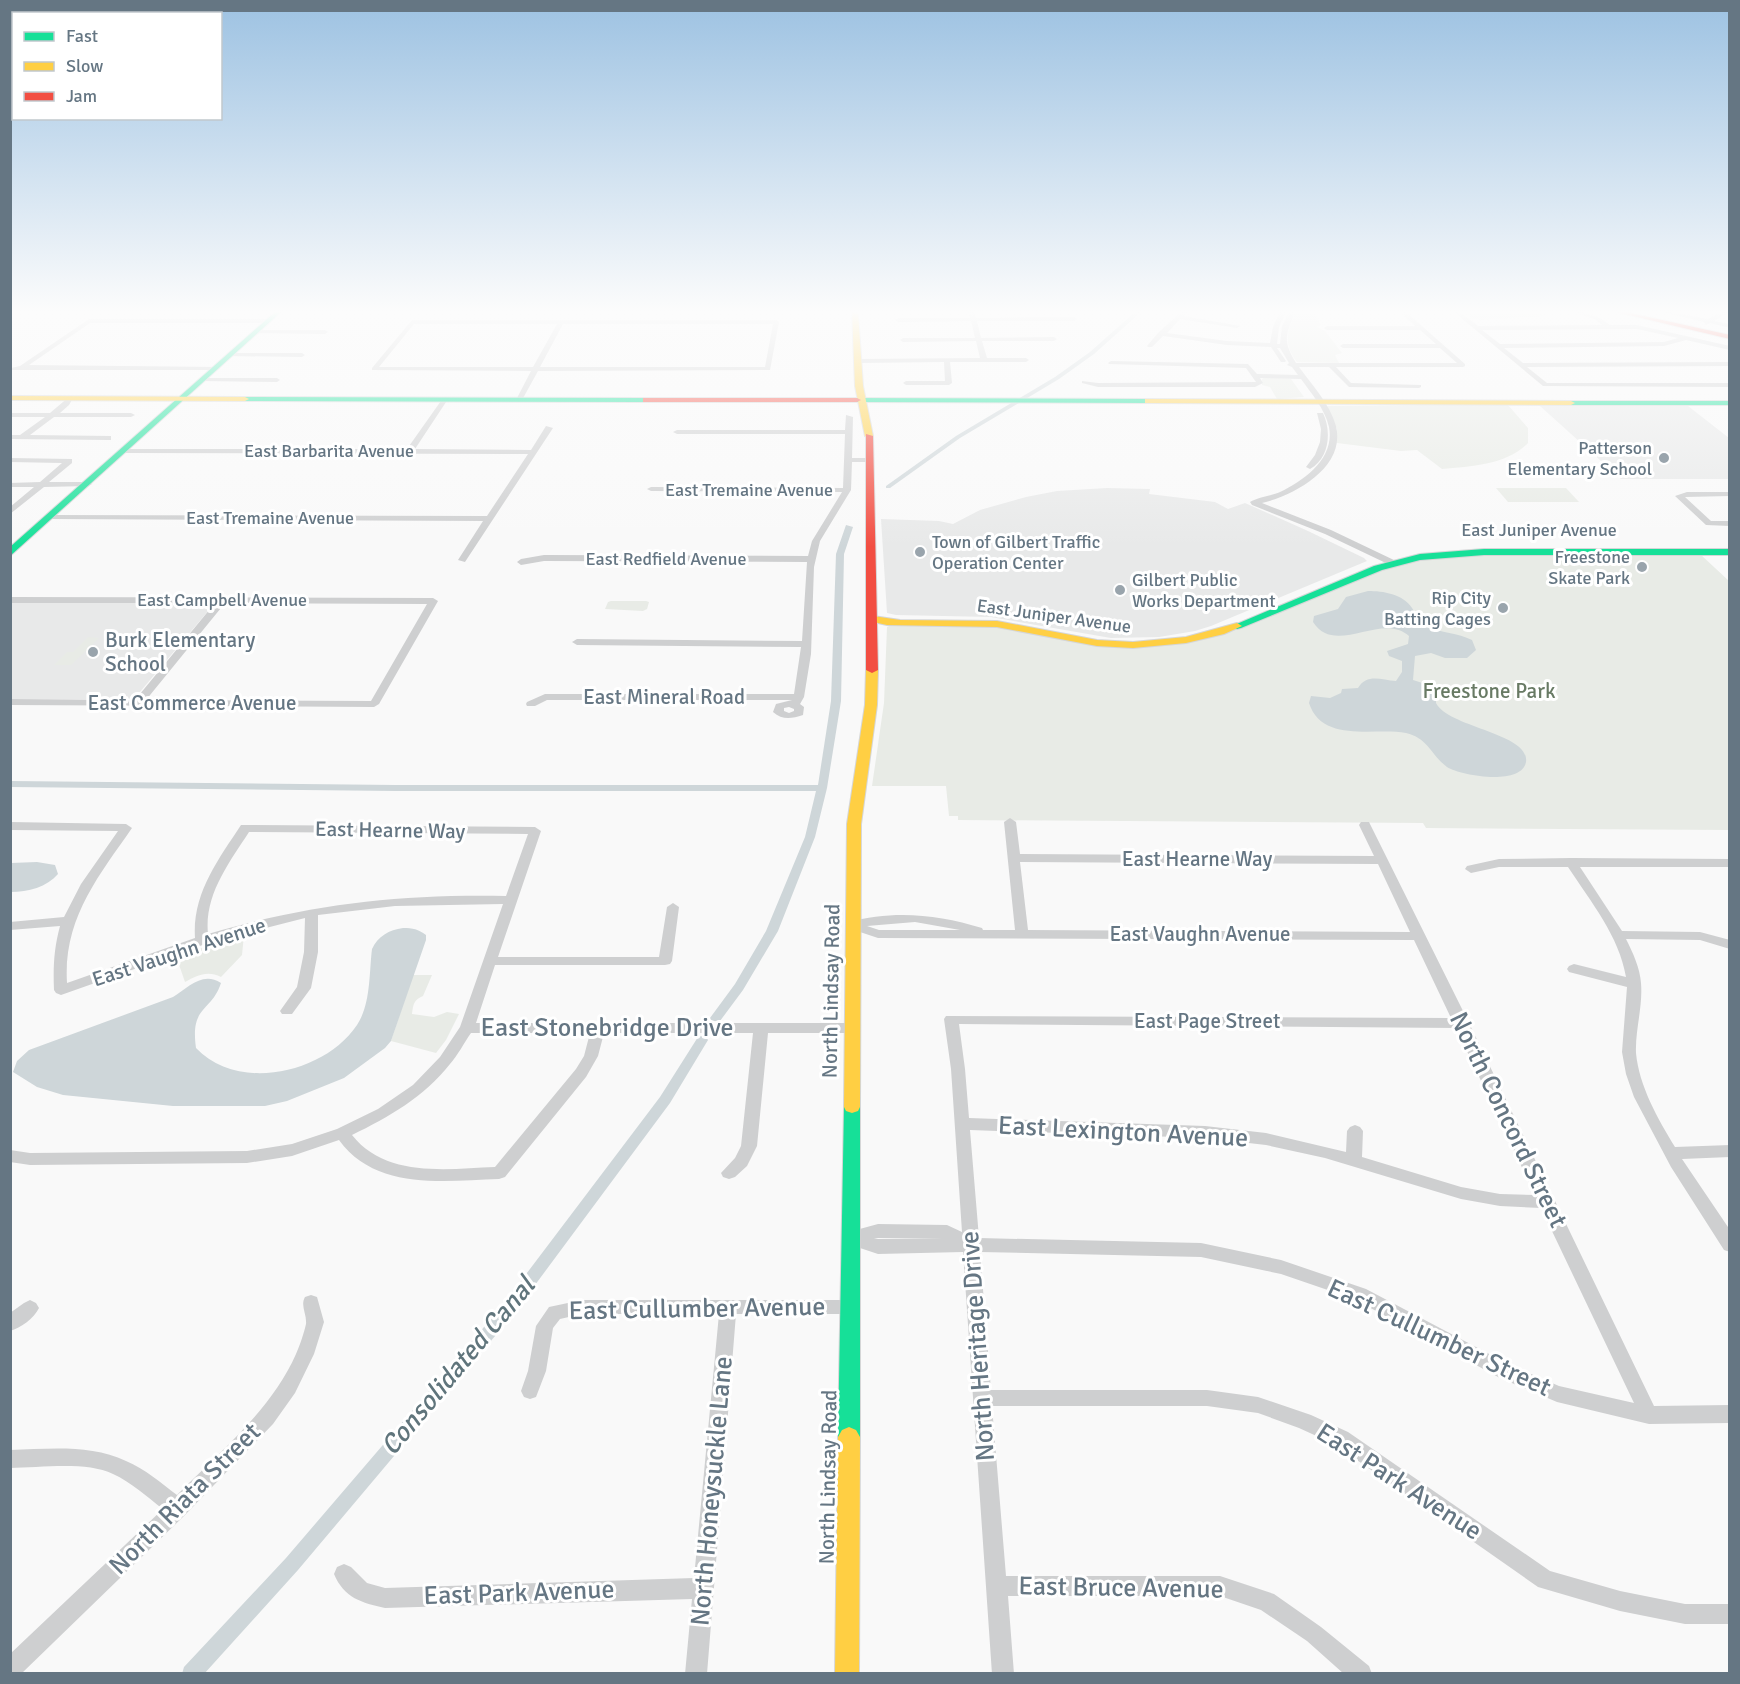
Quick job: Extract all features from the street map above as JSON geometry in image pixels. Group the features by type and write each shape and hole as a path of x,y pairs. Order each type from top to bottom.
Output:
{"main road":[{"path":"14,547 51,518 192,391"},
{"name":"North Lindsay Road","path":"847,1674 854,824 871,705 873,619 869,425 861,391"},
{"path":"10,398 1730,403"},
{"name":"East Juniper Avenue","path":"873,619 891,623 986,623 1098,643 1163,644 1195,640 1222,632 1384,563 1420,557 1468,552 1730,550"}],"street":[{"path":"519,400 524,391"},
{"path":"1308,391 1330,417 1334,432 1333,448 1327,459 1312,475 1294,488 1265,501 1254,502 1258,507 1384,563"},
{"path":"21,437 26,428 42,415 70,398"},
{"path":"10,446 67,404 70,398"},
{"path":"410,451 446,399"},
{"path":"10,415 131,415"},
{"path":"577,642 806,644 810,567 820,531 847,490 849,417"},
{"path":"462,560 549,428"},
{"path":"677,432 849,432"},
{"path":"10,437 108,438"},
{"name":"East Barbarita Avenue","path":"125,451 534,452"},
{"path":"10,460 69,461 10,512"},
{"path":"848,460 869,460"},
{"path":"10,485 88,484"},
{"name":"East Tremaine Avenue","path":"651,489 847,490"},
{"path":"1730,494 1679,495 1709,523 1730,524"},
{"name":"East Tremaine Avenue","path":"51,518 489,519"},
{"name":"East Redfield Avenue","path":"521,562 544,558 812,560"},
{"name":"East Campbell Avenue","path":"10,600 433,601 374,704"},
{"path":"138,703 222,600"},
{"name":"East Mineral Road","path":"531,704 545,697 796,701 806,644"},
{"name":"East Commerce Avenue","path":"10,702 374,704"},
{"path":"1010,822 1022,933"},
{"name":"North Concord Street","path":"1365,825 1649,1415"},
{"path":"10,826 126,828 77,901 67,921 10,926"},
{"name":"East Hearne Way","path":"202,940 199,924 201,906 209,886 245,828 535,831 512,900"},
{"name":"East Hearne Way","path":"1013,858 1382,860"},
{"path":"1571,862 1630,961 1634,984 1629,1057 1632,1073 1661,1136 1730,1245"},
{"path":"1471,869 1498,863 1730,863"},
{"path":"467,1028 512,900"},
{"name":"East Vaughn Avenue","path":"67,921 58,968 61,990 202,940 312,913 355,906 407,902 512,900"},
{"path":"491,961 665,961 674,907"},
{"path":"287,1011 303,988 311,952 312,913"},
{"name":"East Vaughn Avenue","path":"853,925 878,934 1419,936"},
{"path":"1616,935 1700,936 1730,945"},
{"path":"1574,969 1634,984"},
{"name":"East Page Street","path":"951,1019 1462,1023"},
{"name":"North Heritage Drive","path":"951,1019 958,1069 1003,1674"},
{"name":"East Stonebridge Drive","path":"10,1156 30,1159 248,1157 292,1150 342,1133 383,1113 418,1089 445,1061 467,1028 852,1028"},
{"path":"342,1133 359,1153 374,1163 397,1171 499,1173 581,1073 591,1056 598,1028"},
{"path":"729,1173 741,1162 749,1146 761,1028"},
{"name":"East Lexington Avenue","path":"961,1124 1205,1132 1266,1139 1354,1160 1461,1193 1500,1200 1547,1202"},
{"path":"1354,1160 1355,1131"},
{"path":"1672,1153 1730,1151"},
{"name":"East Cullumber Street","path":"851,1238 878,1247 971,1245 1201,1250 1281,1267 1360,1294 1506,1372 1557,1394 1649,1415 1730,1414"},
{"name":"North Riata Street","path":"10,1669 178,1508 267,1418 289,1387 305,1354 315,1322 311,1302"},
{"name":"East Cullumber Avenue","path":"530,1390 537,1371 545,1326 555,1312 582,1307 851,1307"},
{"path":"10,1323 30,1308"},
{"name":"North Honeysuckle Lane","path":"696,1674 728,1308"},
{"name":"East Park Avenue","path":"983,1398 1207,1398 1258,1405 1304,1421 1341,1438 1545,1580 1620,1601 1685,1614 1730,1614"},
{"path":"10,1459 105,1462 121,1468 178,1508"},
{"name":"East Park Avenue","path":"344,1574 361,1592 385,1598 703,1588"},
{"name":"East Bruce Avenue","path":"998,1586 1220,1586 1267,1601 1314,1634 1361,1674"}],"shaded area":[{"name":"Patterson Elementary School","path":"1540,406 1688,406 1729,438 1729,479 1621,479"},
{"path":"1107,488 1150,489 1149,494 1215,502 1228,509 1245,503 1367,561 1211,626 1159,637 1111,638 991,617 887,613 881,519 939,521 953,524 980,510 1026,497 1057,491"},
{"path":"1368,591 1398,596 1408,603 1419,620 1426,626 1472,640 1476,650 1467,658 1445,658 1431,653 1415,656 1413,680 1438,688 1441,693 1436,697 1436,703 1444,712 1515,744 1524,752 1526,762 1522,769 1503,777 1465,773 1447,767 1413,735 1337,729 1325,724 1316,716 1309,703 1311,696 1330,698 1341,693 1342,689 1358,688 1370,679 1396,681 1402,672 1402,661 1389,656 1387,651 1408,644 1409,636 1398,630 1386,628 1333,635 1322,632 1313,622 1314,616 1338,609 1346,597"},
{"name":"Burk Elementary School","path":"11,601 211,602 214,604 134,699 11,699"},
{"path":"37,862 55,865 58,874 54,879 37,888 11,892 11,863"},
{"path":"403,928 420,931 426,935 426,940 391,1041 344,1078 287,1101 265,1106 173,1106 63,1095 37,1087 13,1072 17,1061 29,1050 173,997 195,982 208,979 221,983 217,993 199,1016 195,1034 196,1048 214,1062 234,1070 257,1073 280,1071 303,1065 343,1042 357,1025 365,1008 369,988 372,949 384,934"}],"green space":[{"path":"1272,391 1299,391 1304,397 1277,399"},
{"path":"1508,405 1528,428 1528,443 1510,456 1499,460 1442,469 1417,450 1401,451 1337,443 1337,429 1327,406"},
{"path":"1496,488 1566,488 1579,502 1508,502"},
{"name":"Freestone Park","path":"1468,554 1700,554 1729,581 1729,830 1426,828 1423,823 958,820 958,816 949,816 946,786 872,786 884,703 887,627 891,625 991,625 1076,642 1183,644 1406,562"},
{"path":"611,601 649,602 647,609 643,611 605,609"},
{"path":"88,637 99,638 71,665 54,665 67,652 73,652"},
{"path":"244,935 242,955 221,977 203,974 185,982 176,956"},
{"path":"413,975 432,975 423,996 414,1003 412,1014 434,1017 447,1012 459,1014 446,1040 436,1053 391,1041"}],"waterway":[{"path":"888,487 958,437 1036,391"},
{"path":"822,788 836,701 840,554 849,527"},
{"path":"10,784 396,788 822,788"},
{"path":"716,1018 739,987 772,931 810,837 822,788"},
{"name":"Consolidated Canal","path":"191,1674 292,1564 507,1311 665,1100 702,1040"}],"traffic: fast":[{"path":"10,553 191,391"},
{"path":"245,399 646,400"},
{"path":"857,400 1148,401"},
{"path":"1571,403 1730,403"},
{"path":"1237,626 1378,568 1420,557 1484,552 1730,552"},
{"path":"849,1437 852,1107"}],"traffic: slow":[{"path":"860,391 869,436"},
{"path":"10,398 245,399"},
{"path":"1148,401 1571,403"},
{"path":"873,619 900,623 997,624 1097,643 1133,645 1169,643 1204,637 1237,626"},
{"path":"852,1107 854,824 871,705 872,670"},
{"path":"847,1674 849,1437"}],"traffic: jam":[{"path":"646,400 857,400"},
{"path":"869,436 872,670"}],"place":[{"name":"Patterson Elementary School","path":"1664,458"},
{"name":"Town of Gilbert Traffic Operation Center","path":"920,552"},
{"name":"Freestone Skate Park","path":"1642,567"},
{"name":"Gilbert Public Works Department","path":"1120,590"},
{"name":"Rip City Batting Cages","path":"1503,608"},
{"name":"Burk Elementary School","path":"93,652"}]}
